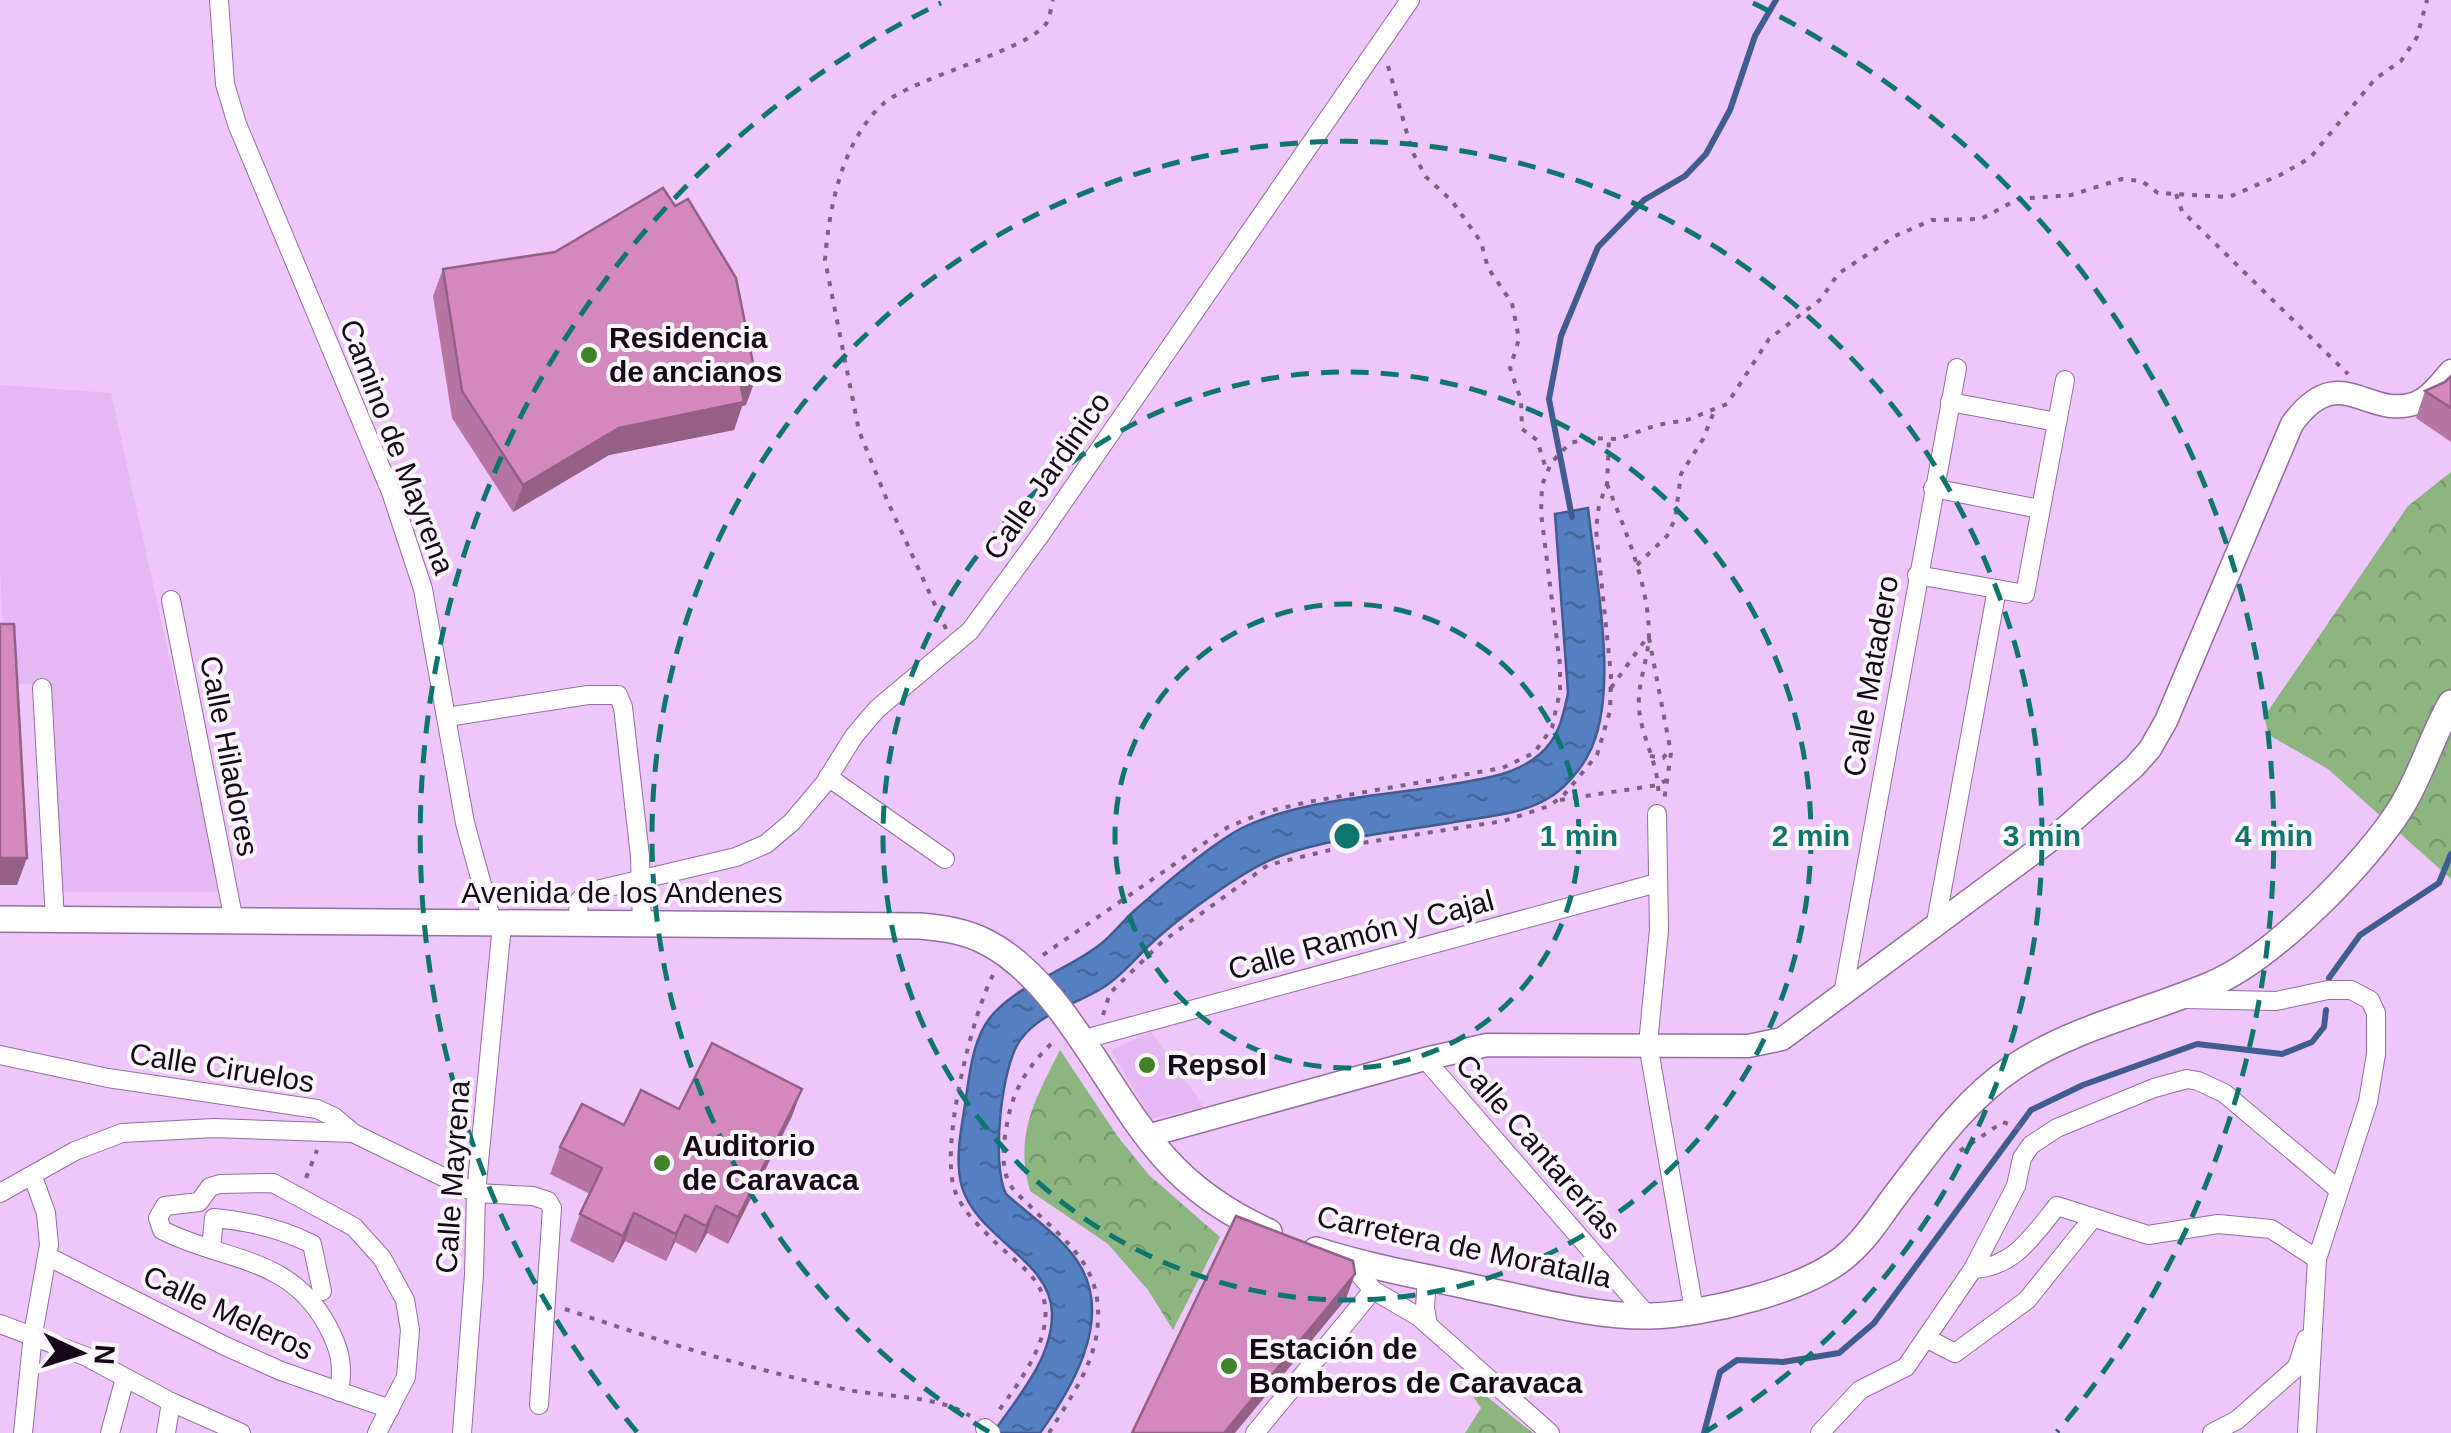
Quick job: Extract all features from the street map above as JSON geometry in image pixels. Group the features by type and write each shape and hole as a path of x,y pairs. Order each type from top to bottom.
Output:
{"main road":[{"name":"Carretera de Moratalla","path":"1147,1136 1181,1175 1229,1211 1272,1234 1425,1283 1582,1310 1648,1316 1694,1310 1782,1289 1847,1256 1926,1155 1986,1088 2016,1066 2048,1048 2214,984 2264,952 2355,865 2403,804 2451,703"},
{"name":"Avenida de los Andenes","path":"0,920 920,926 961,932 1014,961 1084,1033 1147,1136"}],"street":[{"name":"Camino de Mayrena","path":"220,0 225,84 238,124 390,492 424,589 465,823 497,924"},
{"name":"Calle Jardinico","path":"577,926 581,897 605,887 736,858 766,844 792,822 877,709 954,647 986,612 1410,0"},
{"name":"Calle Matadero","path":"1843,994 1957,368"},
{"path":"1147,1136 1426,1059 1498,1044 1748,1046 1771,1042 1796,1030 2056,836 2120,781 2150,749 2166,721 2292,424 2302,410 2324,395 2356,395 2384,404 2414,404 2451,371"},
{"path":"1917,575 2025,594 2065,380"},
{"path":"1950,402 2057,422"},
{"path":"1934,488 2040,509"},
{"path":"1935,928 1997,588"},
{"name":"Calle Hiladores","path":"171,600 234,921"},
{"path":"42,688 55,920"},
{"path":"447,717 588,694 618,696 623,707 641,878 642,927"},
{"path":"828,777 945,859"},
{"path":"1657,814 1660,930 1648,1044 1694,1310"},
{"name":"Calle Ramón y Cajal","path":"1084,1033 1656,882"},
{"name":"Calle Mayrena","path":"462,1433 497,924"},
{"path":"2174,999 2258,1002 2350,990 2370,1000 2376,1013 2376,1054 2368,1102 2317,1260 2307,1433"},
{"name":"Calle Ciruelos","path":"0,1056 146,1085 296,1104 325,1122 476,1193"},
{"name":"Calle Cantarerías","path":"1426,1059 1648,1316"},
{"path":"1820,1433 1860,1390 1906,1367 1973,1270 2016,1186 2022,1158 2031,1146 2074,1120 2175,1081 2198,1082 2224,1093 2340,1190"},
{"path":"0,1193 75,1151 122,1133 325,1122"},
{"path":"23,1433 33,1334 50,1231 33,1176"},
{"path":"339,1392 343,1368 338,1345 322,1316 291,1280 269,1267 162,1230 158,1218 165,1206 200,1202 210,1187 240,1182 273,1184 354,1227 382,1258 405,1300 410,1330 406,1376 377,1433"},
{"path":"476,1193 533,1196 548,1201 552,1208 538,1404"},
{"path":"1973,1270 1994,1268 2019,1252 2057,1206 2148,1235 2218,1224 2271,1229 2317,1260"},
{"path":"211,1248 214,1218 286,1231 312,1244 322,1291"},
{"path":"1926,1338 1956,1352 2026,1300 2094,1218"},
{"name":"Calle Meleros","path":"47,1256 225,1346 390,1410"},
{"path":"1345,1258 1374,1290 1428,1324 1550,1433"},
{"path":"1374,1290 1369,1278 1372,1271 1391,1269"},
{"path":"1398,1305 1418,1300 1425,1283"},
{"path":"1425,1283 1428,1324"},
{"path":"1255,1433 1374,1290"},
{"path":"2212,1433 2237,1420 2297,1367 2314,1315"},
{"path":"0,1324 33,1334 241,1433"},
{"path":"110,1433 125,1378"},
{"path":"166,1433 170,1402"}],"path":[{"path":"954,647 860,431 825,260 827,238 842,171 861,131 884,103 1002,48 1030,40 1047,23 1052,0"},
{"path":"546,1303 671,1344 846,1390 965,1412 988,1431 1038,1347 1045,1311 1034,1279 969,1214 952,1181 953,1136 963,1070 980,1004 1014,961 1228,827 1265,812 1502,768 1534,753 1552,728 1560,692 1541,513 1542,485 1551,463 1570,443 1687,420 1726,404 1769,338 1821,300 1838,274 1895,236 1932,220 1981,219 2018,199 2070,195 2122,179 2142,181 2158,193 2229,197 2310,158 2375,78 2401,61 2417,38 2428,0"},
{"path":"1380,42 1412,151 1426,177 1452,201 1481,242 1488,268 1512,303 1519,339 1510,368 1521,400 1520,421 1522,428 1537,440 1547,473"},
{"path":"2176,194 2182,210 2350,376 2356,395"},
{"path":"1636,566 1667,536 1675,519 1681,474 1704,439 1715,409"},
{"path":"1609,438 1608,484 1646,605 1670,749 1666,796 1657,814"},
{"path":"1556,801 1583,775 1605,735 1610,688 1596,529 1598,505 1608,484"},
{"path":"1610,688 1649,635"},
{"path":"1649,635 1639,706 1658,785 1657,814"},
{"path":"1650,756 1663,758 1670,749"},
{"path":"1049,1433 1083,1378 1098,1321 1086,1262 1011,1187 1004,1173 1006,1128 1017,1087 1036,1058 1084,1033 1110,994 1162,942 1268,866 1355,844 1504,821 1556,801 1658,785 1668,778"},
{"path":"298,1196 325,1122"},
{"path":"1926,1155 1952,1156 1998,1124 2007,1122"}],"shaded area":[{"path":"0,385 111,393 221,892 59,892 47,684 6,684 0,570"},
{"name":"Repsol","path":"1151,1032 1204,1107 1151,1119 1111,1050"}],"green space":[{"path":"2451,472 2451,879 2328,769 2269,735 2264,717 2408,506"},
{"path":"1060,1050 1118,1137 1149,1175 1220,1237 1173,1330 1148,1290 1108,1244 1030,1191 1024,1152 1026,1135 1035,1102"},
{"path":"1457,1373 1533,1433 1465,1433 1481,1408"}],"water":[{"path":"1588,508 1603,634 1603,701 1588,755 1565,785 1538,804 1518,811 1324,843 1266,862 1180,919 1111,982 1048,1016 1021,1039 1008,1070 1000,1115 1002,1180 1006,1194 1058,1238 1075,1258 1090,1290 1092,1311 1084,1355 1064,1397 1040,1433 993,1433 1040,1362 1051,1330 1052,1313 1040,1278 982,1221 962,1187 959,1154 969,1075 977,1041 987,1021 1019,992 1102,943 1172,879 1242,828 1314,805 1494,776 1518,768 1540,754 1556,734 1568,693 1555,514"}],"building":[{"name":"Residencia de ancianos","path":"663,188 675,206 688,199 736,278 756,378 740,382 744,402 619,428 523,485 462,391 443,269 555,252"},
{"path":"2451,376 2451,408 2425,391"},
{"path":"0,624 14,624 27,858 0,858"},
{"name":"Auditorio de Caravaca","path":"712,1043 802,1089 738,1217 716,1206 706,1226 685,1215 676,1234 634,1213 623,1236 580,1214 602,1168 560,1147 582,1104 624,1125 641,1090 679,1109"},
{"name":"Estación de Bomberos de Caravaca","path":"1236,1216 1353,1261 1355,1274 1224,1433 1132,1433"}],"waterway":[{"path":"1572,517 1549,399 1561,336 1598,247 1644,200 1685,176 1706,154 1730,110 1755,36 1776,0"},
{"path":"2329,978 2360,935 2439,883 2451,854"},
{"path":"1704,1433 1720,1372 1737,1360 1783,1362 1839,1353 1874,1323 2031,1110 2083,1085 2197,1044 2282,1054 2312,1042 2324,1027 2326,1010"}],"place":[{"name":"Residencia de ancianos","path":"589,355"},
{"name":"Repsol","path":"1147,1065"},
{"name":"Auditorio de Caravaca","path":"662,1163"},
{"name":"Estación de Bomberos de Caravaca","path":"1229,1366"}]}
